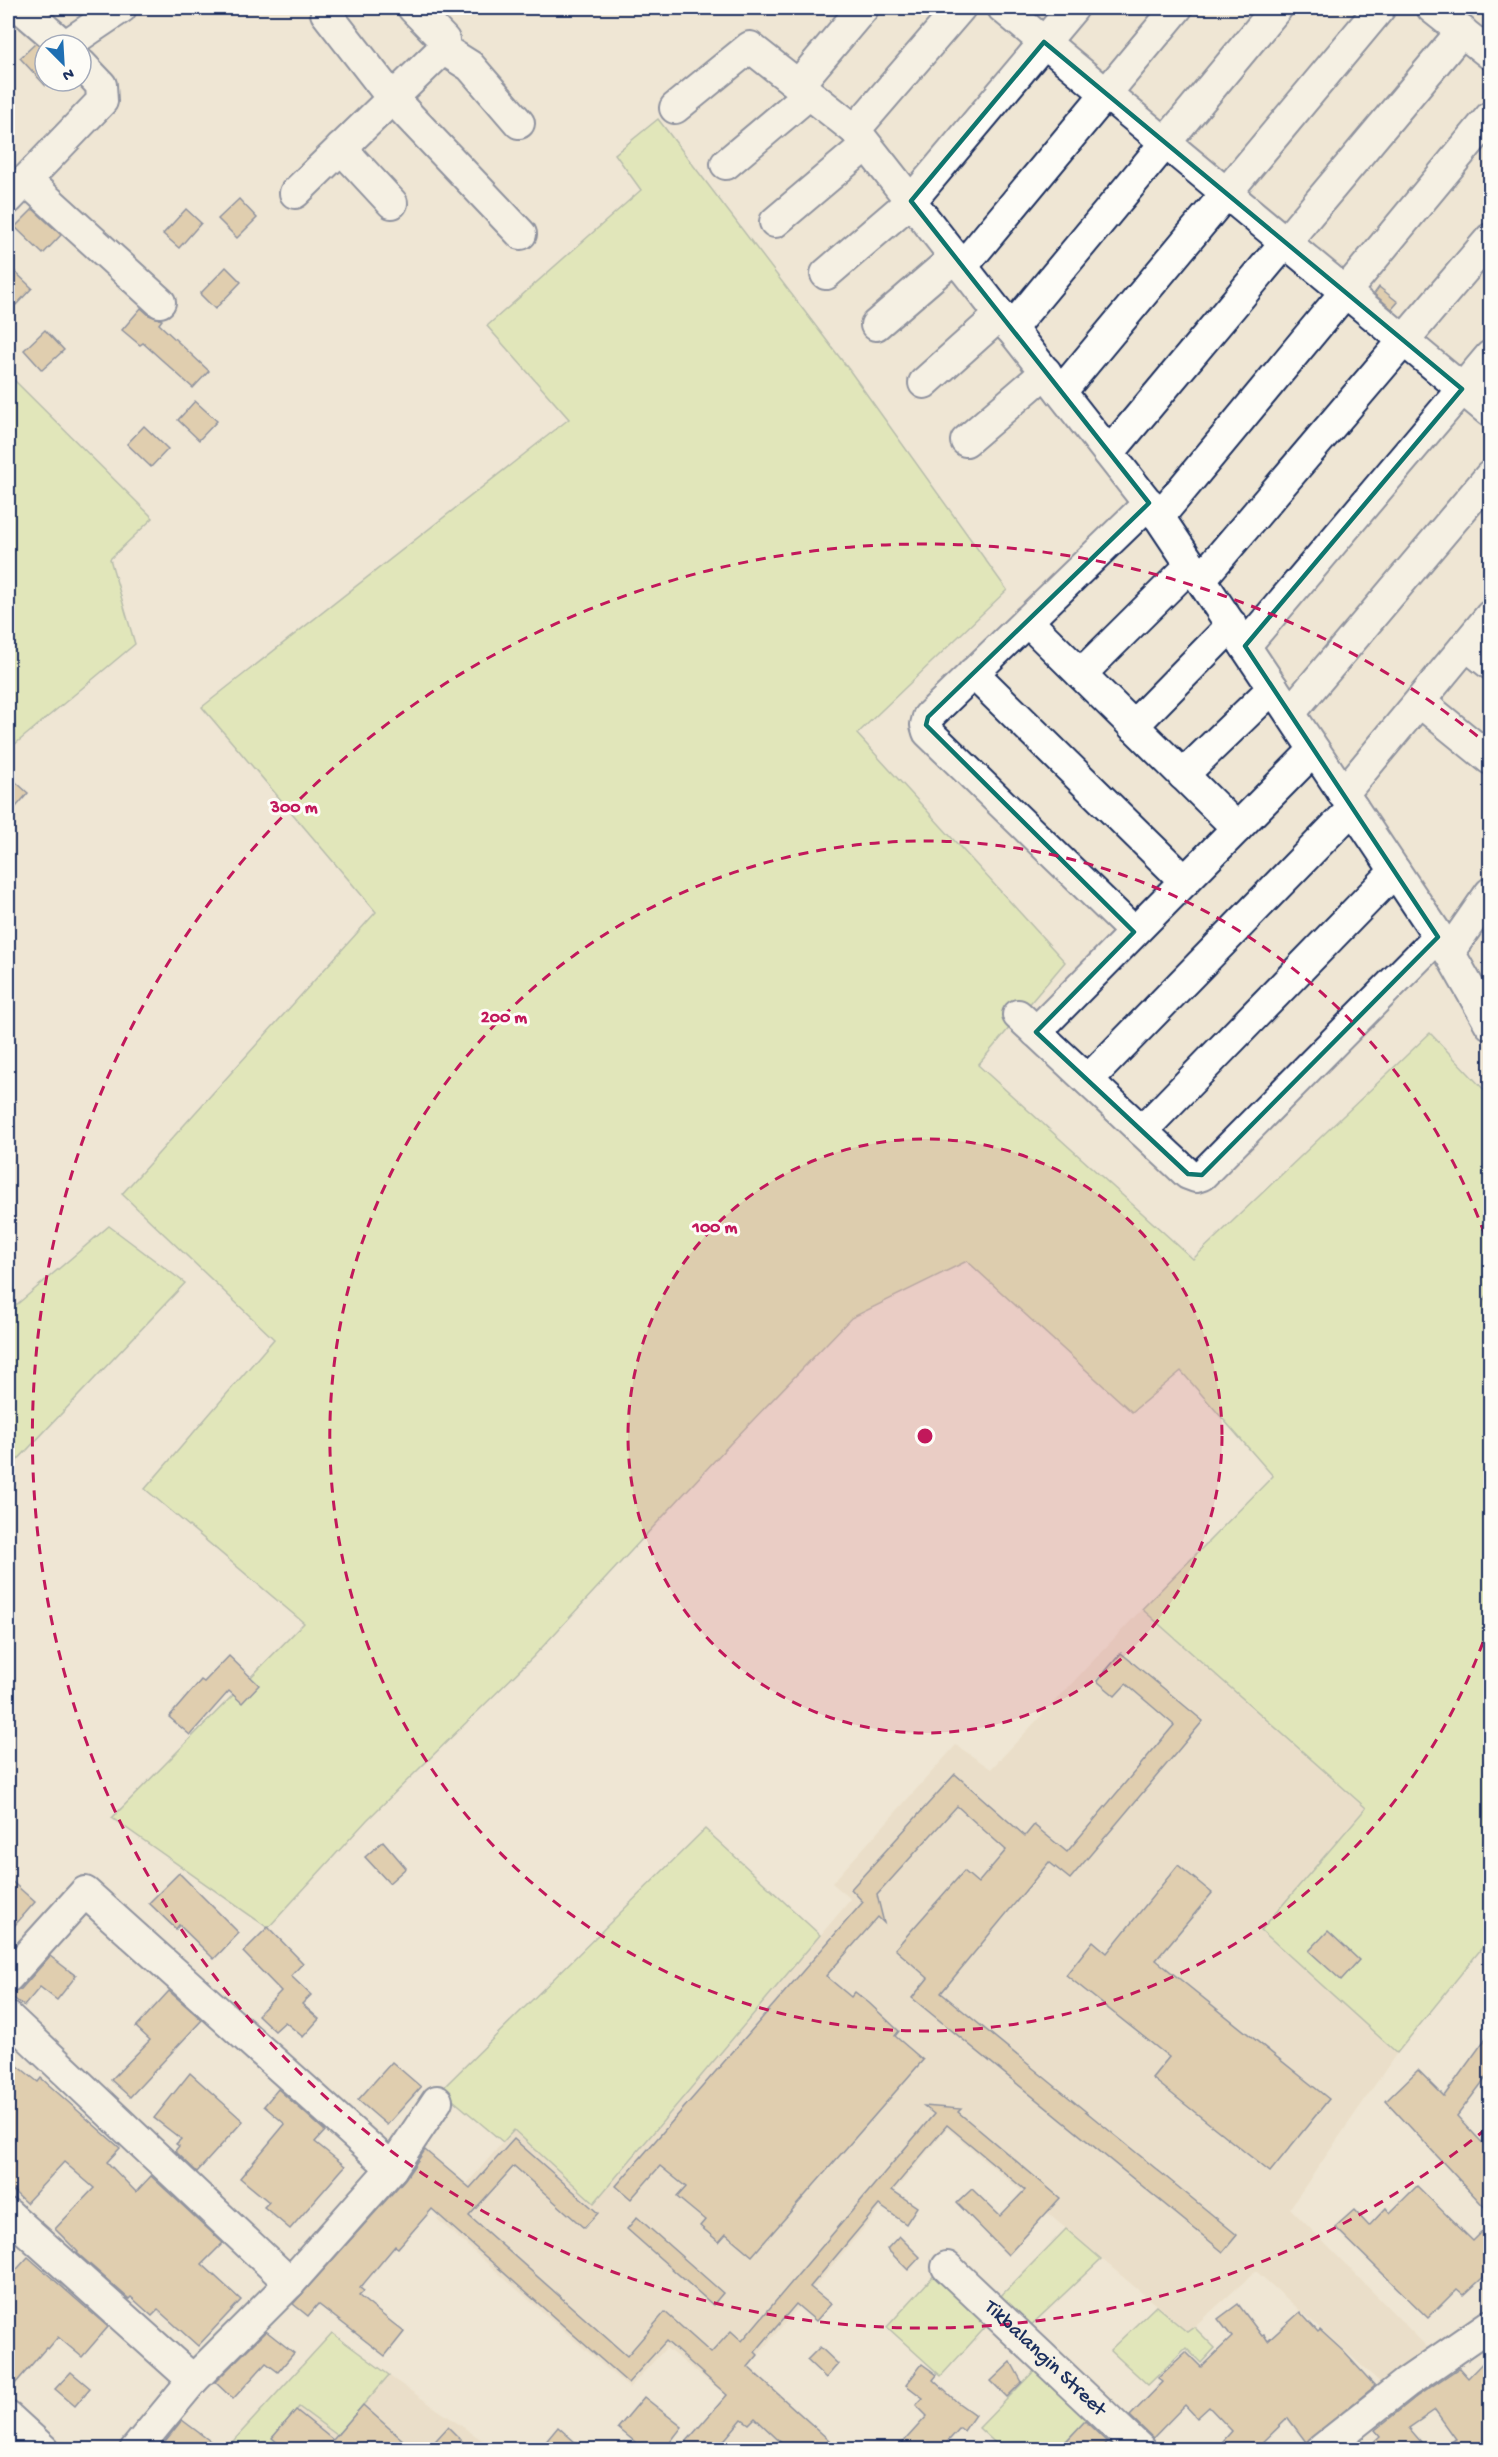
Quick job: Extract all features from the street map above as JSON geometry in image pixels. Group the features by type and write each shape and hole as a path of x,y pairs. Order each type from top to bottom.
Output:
{"street":[{"path":"21,8 51,33"},
{"path":"83,33 121,8"},
{"path":"295,193 442,49 444,40 413,8"},
{"path":"726,164 803,89 863,8"},
{"path":"775,222 860,138 960,8"},
{"path":"1003,8 1491,412"},
{"path":"826,274 911,201 1073,8"},
{"path":"876,325 958,262 1177,8"},
{"path":"924,382 1005,322 1165,142 1277,8"},
{"path":"966,441 1053,382 1226,193 1380,8"},
{"path":"1432,8 1491,54"},
{"path":"326,13 392,98 521,234"},
{"path":"1109,453 1462,31"},
{"path":"675,108 750,47 860,138 1154,510 1444,944 1491,1024"},
{"path":"442,49 470,66 519,123"},
{"path":"93,77 100,85 102,101 17,190 160,302"},
{"path":"1134,932 928,732 926,725 928,717 1027,621 1154,510 1346,292 1491,117"},
{"path":"342,147 392,203"},
{"path":"1081,674 1196,572 1404,340 1491,238"},
{"path":"1133,726 1238,636 1491,356"},
{"path":"1290,713 1491,476"},
{"path":"1088,1080 1348,801 1420,702 1491,616"},
{"path":"1027,621 1237,828"},
{"path":"1466,645 1491,664"},
{"path":"973,673 1185,881"},
{"path":"1183,775 1273,688"},
{"path":"1420,702 1491,759"},
{"path":"1314,750 1134,932 1027,1023 1188,1174 1196,1177 1202,1175 1444,944 1491,893"},
{"path":"1142,1131 1395,871"},
{"path":"8,1977 85,1892 392,2168"},
{"path":"8,2017 290,2283"},
{"path":"135,2450 193,2380 290,2283 392,2168 437,2102"},
{"path":"8,2214 193,2380"},
{"name":"Tikbalangin Street","path":"947,2267 1141,2450"},
{"path":"1321,2450 1406,2382 1491,2325"},
{"path":"8,2417 44,2450"}],"highlighted area":[{"path":"1044,42 1462,389 1245,646 1438,937 1202,1175 1188,1174 1036,1032 1134,932 926,725 928,717 1149,503 911,201"}],"shaded area":[{"path":"1142,1609 1367,1808 1261,1930 1397,2053 1290,2208 1429,2349 1382,2384 1256,2271 1188,2332 947,2128 749,2366 838,2449 681,2449 726,2395 666,2348 629,2388 437,2219 513,2130 594,2202 851,1899 832,1883 956,1745 991,1769"},
{"path":"332,2333 495,2449 286,2449 251,2421"}],"green space":[{"path":"658,119 850,371 1007,590 857,734 1065,962 978,1065 1193,1259 1430,1033 1490,1096 1490,1291 1484,1299 1490,1307 1490,1617 1482,1628 1490,1637 1490,1938 1397,2053 1261,1930 1366,1808 1142,1609 1273,1476 1181,1371 1132,1412 967,1261 851,1318 729,1445 534,1656 367,1820 268,1928 112,1818 304,1623 145,1489 274,1339 122,1194 376,912 202,707 569,419 487,326 641,190 615,154"},
{"path":"8,374 153,518 110,559 135,644 8,750"},
{"path":"109,1226 185,1283 8,1470 8,1312"},
{"path":"705,1829 820,1935 594,2203 514,2130 503,2142 441,2090"},
{"path":"1066,2229 1101,2259 1026,2330 996,2301"},
{"path":"938,2271 992,2320 941,2376 887,2327"},
{"path":"1156,2306 1187,2332 1194,2327 1215,2348 1201,2363 1186,2348 1148,2385 1110,2350"},
{"path":"332,2333 389,2375 337,2435 299,2407 273,2438 287,2449 225,2450"},
{"path":"1039,2366 1091,2415 1058,2449 1002,2449 979,2428"}],"building":[{"path":"33,46 33,72 20,58"},
{"path":"239,199 257,218 237,238 218,219"},
{"path":"33,209 61,235 43,254 15,227"},
{"path":"186,209 201,223 179,248 163,234"},
{"path":"8,265 32,288 16,305 8,296"},
{"path":"226,267 241,282 215,309 200,294"},
{"path":"1379,287 1398,302 1392,309 1374,294"},
{"path":"141,308 149,315 162,320 159,324 209,371 193,388 143,343 140,345 122,330"},
{"path":"45,330 64,350 42,370 24,350"},
{"path":"195,401 217,421 199,440 178,420"},
{"path":"144,426 168,449 151,467 127,444"},
{"path":"8,775 28,793 16,807 8,800"},
{"path":"1121,1653 1203,1721 1070,1879 1049,1862 941,1993 1237,2235 1223,2252 912,1998 928,1978 895,1949 964,1871 978,1883 1006,1850 957,1806 877,1895 884,1923 878,1917 826,1976 851,1997 855,1992 869,2003 899,2031 895,2036 923,2060 752,2256 726,2234 719,2242 700,2226 705,2220 677,2197 686,2187 660,2166 631,2199 616,2186 863,1902 851,1889 955,1774 1025,1836 1034,1825 1067,1852 1174,1725 1126,1684 1115,1696 1097,1681"},
{"path":"229,1656 259,1685 242,1703 229,1691 190,1735 169,1717 201,1680 204,1682"},
{"path":"383,1841 406,1868 389,1883 365,1857"},
{"path":"1178,1865 1212,1893 1156,1960 1329,2099 1270,2172 1152,2078 1169,2057 1066,1975 1093,1941 1107,1953"},
{"path":"179,1873 239,1933 214,1959 179,1925 176,1929 149,1903"},
{"path":"8,1878 35,1902 8,1933"},
{"path":"268,1927 303,1963 291,1976 311,1995 302,2004 319,2019 303,2037 285,2022 275,2031 258,2015 281,1991 243,1952"},
{"path":"1328,1931 1359,1960 1341,1980 1309,1951"},
{"path":"50,1956 76,1976 57,2000 40,1987 24,2006 8,1994 21,1989"},
{"path":"169,1991 202,2020 130,2097 111,2080 150,2040 136,2027"},
{"path":"1491,2031 1491,2071 1457,2116 1491,2152 1491,2214 1386,2101 1418,2070 1444,2096"},
{"path":"8,2058 38,2082 41,2078 120,2148 107,2162 136,2192 151,2176 223,2243 202,2264 241,2300 198,2346 158,2310 152,2316 131,2297 129,2299 77,2253 55,2229 94,2188 64,2162 26,2203 8,2186"},
{"path":"392,2062 421,2087 387,2125 358,2100"},
{"path":"190,2073 243,2121 197,2172 175,2151 179,2146 176,2144 181,2139 154,2118"},
{"path":"278,2089 325,2131 315,2142 345,2166 290,2229 264,2207 269,2202 240,2178 285,2124 264,2106"},
{"path":"924,2106 961,2109 958,2112 1060,2198 1008,2255 957,2203 972,2189 1000,2216 1025,2190 947,2125 892,2190 917,2207 906,2224 879,2205 810,2287 831,2304 816,2321 796,2304 755,2352 758,2355 748,2367 840,2450 789,2450 755,2418 749,2424 742,2419 716,2450 679,2450 727,2395 666,2341 628,2383 432,2209 398,2248 395,2246 360,2288 364,2291 359,2296 404,2332 385,2356 318,2304 308,2316 293,2304 405,2179 425,2150 470,2188 514,2139 598,2213 584,2228 514,2166 469,2216 627,2356 665,2312 711,2353 731,2331 742,2341 934,2114"},
{"path":"1417,2186 1473,2241 1491,2223 1491,2270 1464,2295 1457,2289 1428,2318 1335,2227 1354,2210 1369,2226 1386,2208 1390,2213"},
{"path":"637,2217 723,2293 713,2305 627,2229"},
{"path":"899,2236 920,2257 908,2270 887,2249"},
{"path":"28,2257 108,2327 82,2357 58,2337 8,2392 8,2279"},
{"path":"1238,2304 1268,2341 1300,2312 1318,2332 1320,2330 1343,2351 1375,2386 1306,2442 1288,2418 1255,2450 1215,2450 1232,2431 1209,2407 1197,2418 1185,2405 1153,2438 1130,2416 1163,2382 1158,2378 1186,2352 1201,2367 1232,2337 1218,2319"},
{"path":"266,2331 294,2353 278,2372 266,2363 233,2399 215,2382"},
{"path":"820,2347 838,2364 826,2378 807,2360"},
{"path":"1491,2354 1491,2450 1438,2450 1456,2439 1435,2410 1409,2428 1428,2450 1365,2450 1380,2436 1375,2430 1416,2397 1459,2368 1468,2378"},
{"path":"1011,2362 1022,2382 1007,2397 991,2381"},
{"path":"922,2364 937,2375 933,2380 975,2415 964,2431 960,2428 940,2450 896,2450 927,2416 916,2405 923,2398 906,2385"},
{"path":"71,2372 90,2388 75,2406 55,2389"},
{"path":"644,2397 682,2427 664,2450 645,2450 618,2428"},
{"path":"363,2405 414,2450 286,2450 272,2438 296,2410 333,2440"},
{"path":"182,2420 222,2450 158,2450"},
{"path":"1085,2421 1107,2442 1100,2450 1058,2450"},
{"path":"448,2427 471,2450 427,2450"},
{"path":"558,2427 584,2450 539,2450"}]}
